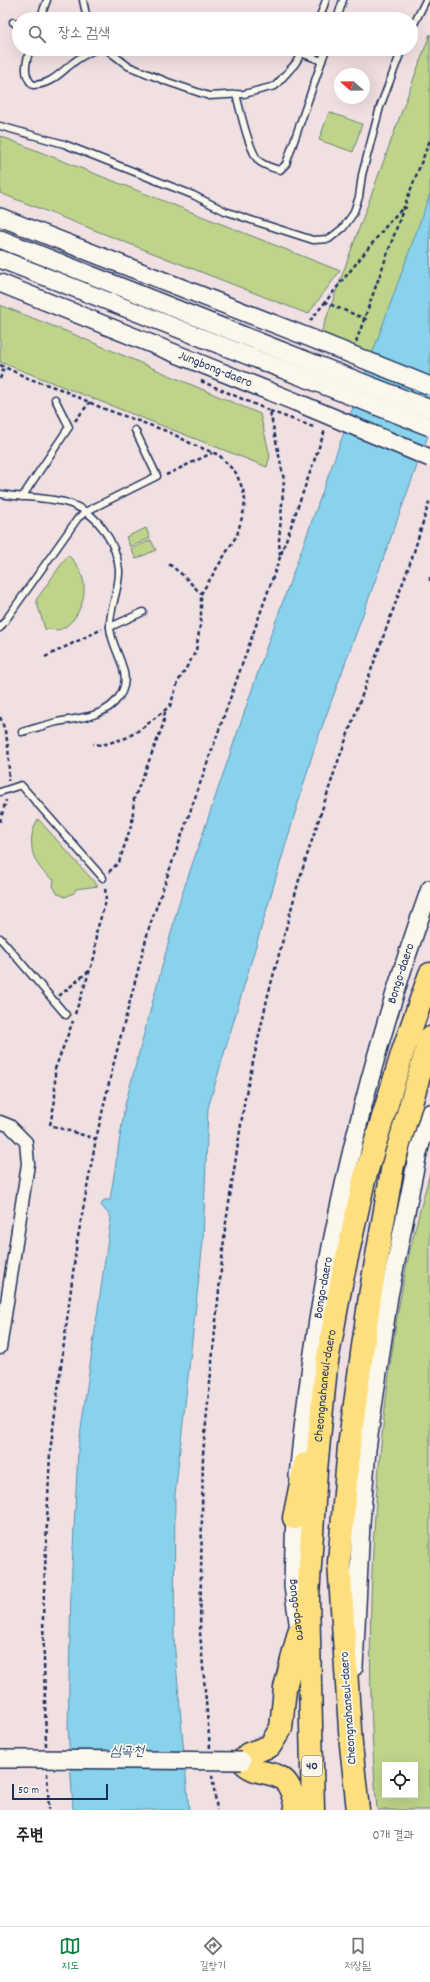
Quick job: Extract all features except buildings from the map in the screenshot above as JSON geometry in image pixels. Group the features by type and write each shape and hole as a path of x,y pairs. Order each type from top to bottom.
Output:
{"highway":[{"name":"Cheongnahaneul-daero","path":"313,1810 308,1597 316,1470 326,1367 341,1284 364,1180 403,1051 430,974"},
{"name":"Cheongnahaneul-daero","path":"358,1810 351,1745 339,1562 349,1447 370,1296 394,1165 430,1038"},
{"path":"294,1518 333,1327"},
{"path":"296,1810 292,1792 287,1783 272,1773 248,1767 242,1761 248,1754 270,1746 281,1728 285,1688 299,1632"}],"main road":[{"path":"0,216 430,386"},
{"name":"Jungbong-daero","path":"0,239 307,370 430,427"},
{"name":"Jungbong-daero","path":"0,259 307,370 430,409"},
{"name":"Jungbong-daero","path":"0,283 296,402 430,458"},
{"name":"Bongo-daero","path":"311,1722 293,1586 294,1518 305,1399 324,1276 344,1177 387,1017 430,889"},
{"path":"351,1745 360,1523 367,1449 389,1296 418,1153 430,1113"},
{"path":"0,1759 39,1754 242,1761"}],"street":[{"path":"0,1122 10,1126 26,1142 28,1164 0,1348"}],"lane":[{"path":"43,12 47,0"},
{"path":"83,0 86,12"},
{"path":"322,12 326,0"},
{"path":"339,12 343,0"},
{"path":"418,16 426,0"},
{"path":"28,56 26,62 27,80 33,85 40,85 51,81 75,61 84,56"},
{"path":"115,56 128,66 209,96 236,94 275,86 295,64 300,56"},
{"path":"312,56 322,62"},
{"path":"236,94 250,144 258,161 268,167 280,170 286,164 324,56"},
{"path":"0,126 64,144 193,194 225,211 251,220 313,240 329,239 344,228 353,214 359,197 362,175 380,107 399,56"},
{"path":"22,497 69,427 55,399"},
{"path":"0,628 78,518 87,511 157,476 135,430"},
{"path":"0,494 56,500 73,504 87,511 94,517 108,536 114,546 117,559 118,581 110,626 125,673 124,682 115,702 108,708 89,716 56,722 22,732"},
{"path":"110,626 143,612"},
{"path":"0,792 21,785 103,878"},
{"path":"0,938 66,1015"}],"path":[{"path":"354,348 404,207 430,140"},
{"path":"404,207 408,209"},
{"path":"310,321 391,220 404,207"},
{"path":"324,302 368,320"},
{"path":"0,379 4,367"},
{"path":"69,427 90,402"},
{"path":"270,411 284,480 279,541 282,556"},
{"path":"39,1754 43,1609 50,1452 75,1256 96,1138 149,928 282,556 327,423"},
{"path":"157,476 168,475 212,453"},
{"path":"210,1752 200,1632 203,1454 225,1229 245,1098 268,995 299,880 338,764 413,555 430,499"},
{"path":"93,744 102,745 126,738 165,711 170,706 180,678 196,650 202,607 201,594 184,576 169,564"},
{"path":"45,657 110,626"},
{"path":"50,1125 55,1100 55,1068 95,955 96,933 106,901 103,878 119,862 132,823 134,799 163,725 165,711"},
{"path":"0,717 7,735 9,750 7,790 0,822"},
{"path":"54,1001 90,971"},
{"path":"54,1126 96,1138"},
{"path":"212,1767 217,1810"},
{"path":"47,1772 49,1810"}],"green space":[{"path":"430,34 430,373 318,341"},
{"path":"329,112 362,124 353,152 319,140"},
{"path":"0,136 340,271 308,314 0,193"},
{"path":"0,305 73,334 260,414 270,456 267,467 0,362"},
{"path":"146,528 150,538 130,547 126,537"},
{"path":"151,540 156,550 136,559 131,549"},
{"path":"68,555 79,569 82,577 84,593 82,601 75,617 68,625 58,630 45,629 36,600"},
{"path":"38,819 98,886 76,889 74,893 65,897 57,893 53,886 54,880 46,875 40,868 33,853 32,836"},
{"path":"430,1173 430,1810 377,1810 371,1712 370,1662 372,1564 375,1515 384,1417 394,1340 403,1283 412,1241"}],"water":[{"name":"심곡천","path":"430,194 430,430 314,749 208,1108 203,1241 175,1495 174,1640 189,1810 73,1810 68,1728 71,1588 78,1450 111,1217 101,1205 104,1200 110,1200 125,1105 179,903 270,637"}]}
